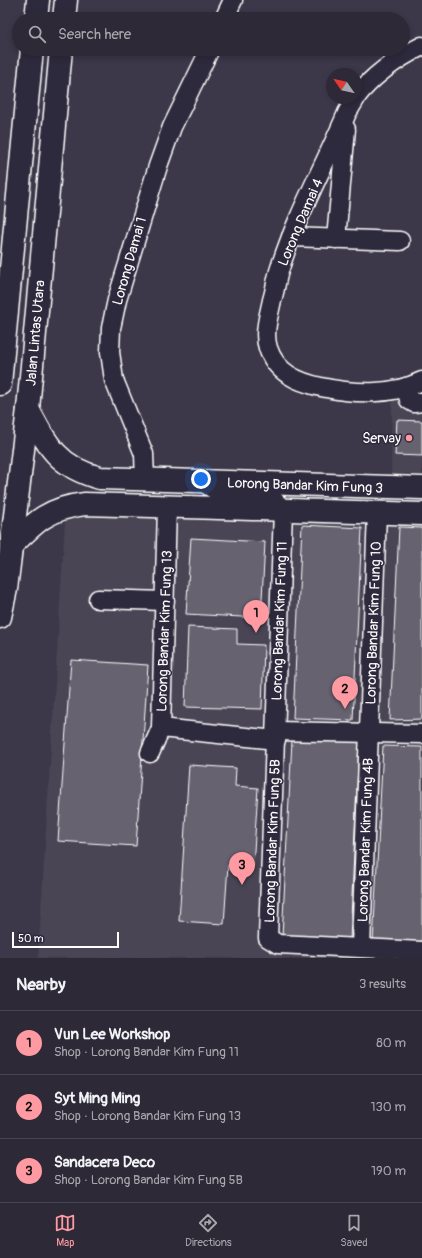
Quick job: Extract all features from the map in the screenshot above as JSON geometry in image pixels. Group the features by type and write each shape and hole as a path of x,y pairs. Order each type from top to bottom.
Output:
{"main road":[{"path":"37,12 38,0"},
{"path":"65,12 66,0"},
{"path":"0,384 31,56"},
{"name":"Jalan Lintas Utara","path":"0,617 6,589 28,409 60,56"},
{"name":"Lorong Bandar Kim Fung 3","path":"28,409 46,443 55,454 66,463 89,475 100,478 422,488"},
{"name":"Lorong Bandar Kim Fung 3","path":"11,546 39,520 64,507 85,504 422,514"}],"street":[{"path":"227,12 233,0"},
{"name":"Lorong Damai 4","path":"410,52 422,46"},
{"name":"Lorong Damai 1","path":"145,480 144,454 114,380 110,352 111,328 117,300 158,166 172,127 207,56"},
{"name":"Lorong Damai 4","path":"362,92 383,69 403,56"},
{"path":"336,239 347,125 353,104"},
{"name":"Lorong Damai 4","path":"353,104 291,237 279,272 268,318 268,348 284,374 303,383 327,388 373,392 390,391 414,384"},
{"path":"291,237 400,241"},
{"path":"414,384 409,400 414,403 422,402"},
{"path":"202,482 221,493 264,495 279,503 283,510"},
{"name":"Lorong Bandar Kim Fung 13","path":"150,753 161,728 167,507"},
{"name":"Lorong Bandar Kim Fung 11","path":"276,735 283,510"},
{"name":"Lorong Bandar Kim Fung 10","path":"369,733 376,513"},
{"path":"98,599 165,601"},
{"path":"161,728 276,735 369,733 422,734"},
{"name":"Lorong Bandar Kim Fung 4B","path":"361,947 369,733"},
{"name":"Lorong Bandar Kim Fung 5B","path":"276,735 268,938 278,944 361,947"},
{"path":"361,947 422,951"}],"shaded area":[{"path":"422,395 422,475 391,474 392,398 402,399"},
{"path":"95,514 422,519 422,958 38,958 65,520"}],"building":[{"name":"Servay","path":"397,420 422,421 422,456 395,455"},
{"path":"302,525 362,528 353,720 293,718"},
{"path":"399,527 422,528 422,719 390,720"},
{"path":"191,538 265,542 261,618 186,614"},
{"path":"188,627 237,629 237,644 264,645 262,709 185,707"},
{"path":"71,660 148,665 136,846 58,841"},
{"path":"292,740 359,742 350,940 282,937"},
{"path":"383,746 422,747 422,946 373,944"},
{"path":"189,765 236,768 235,786 258,788 253,867 228,865 224,924 179,921"}],"place":[{"name":"Servay","path":"409,438"},
{"name":"Vun Lee Workshop","path":"256,633"},
{"name":"Syt Ming Ming","path":"345,709"},
{"name":"Sandacera Deco","path":"242,885"}]}
